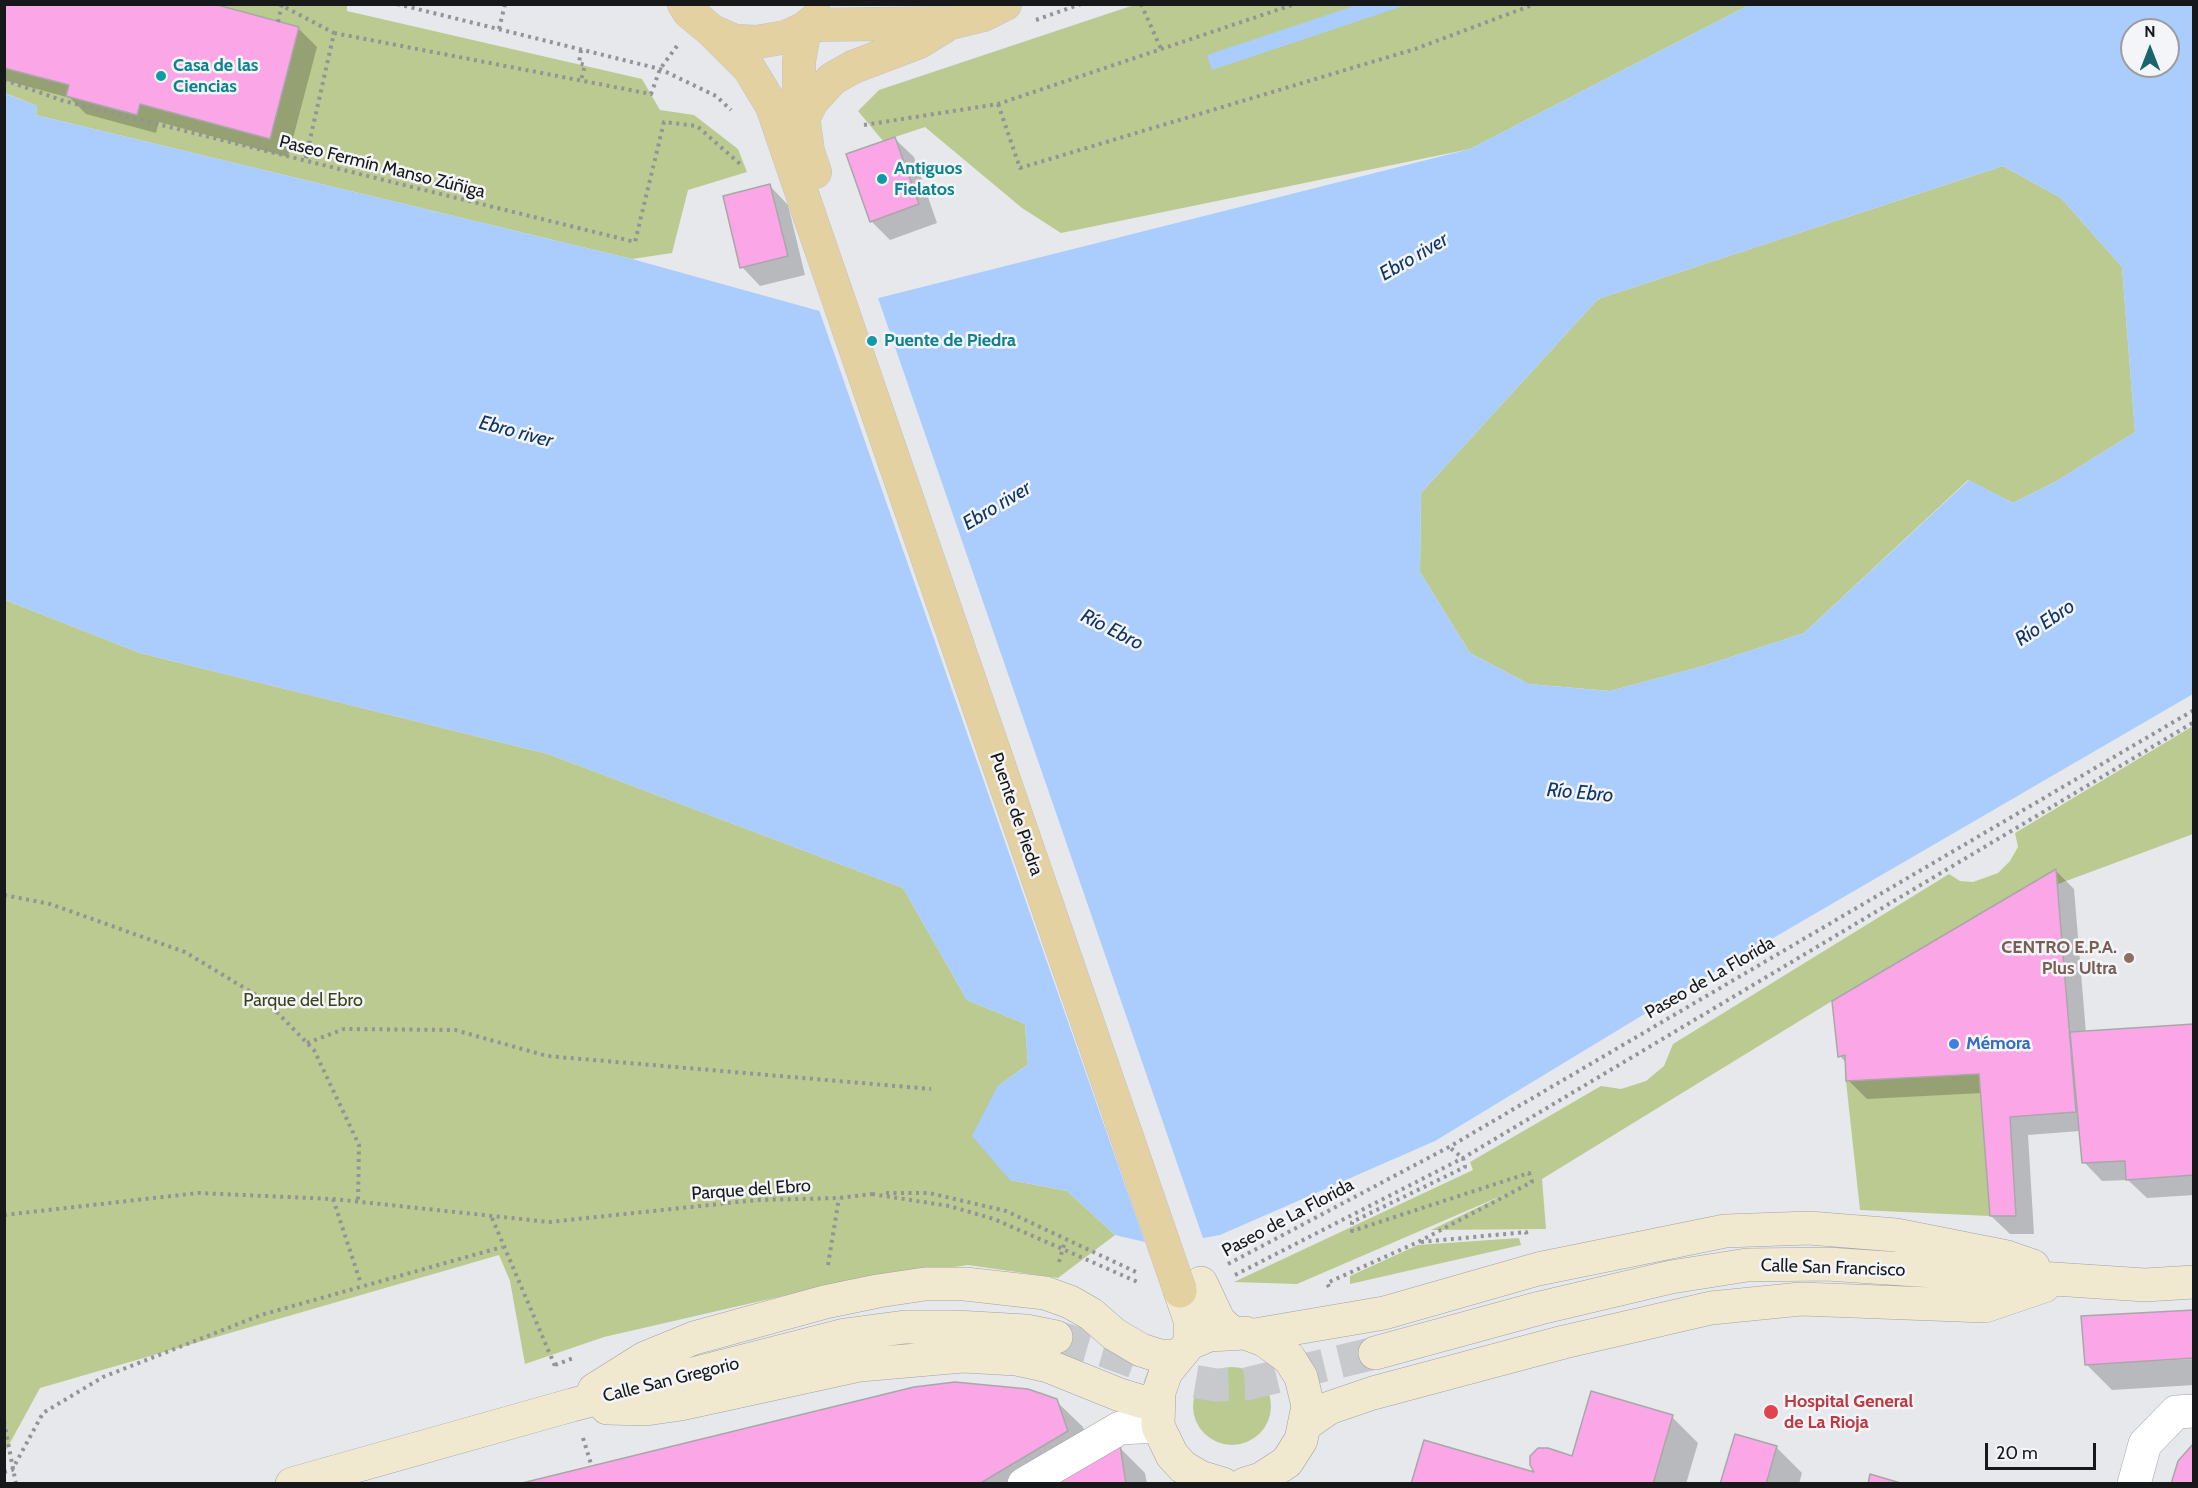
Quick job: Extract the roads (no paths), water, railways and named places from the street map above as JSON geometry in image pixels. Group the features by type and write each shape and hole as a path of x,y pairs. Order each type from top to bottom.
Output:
{"main road":[{"path":"689,14 735,40 757,42 786,38 814,19 950,23 983,15 1005,4"},
{"name":"Puente de Piedra","path":"689,14 749,68 772,106 818,211 1209,1279 1219,1321 1275,1346 1294,1365 1307,1393 1298,1484"},
{"name":"Puente de Piedra","path":"814,19 799,61 803,119 818,211"},
{"path":"803,119 812,101 832,79 853,67 928,38 950,23"},
{"path":"572,1405 645,1358 694,1338 825,1302 926,1284 965,1284 1046,1293 1070,1302 1091,1314 1114,1334 1141,1350 1160,1356 1184,1349 1209,1335 1244,1334 1384,1313 1538,1269 1725,1231 1809,1228 1896,1235 1958,1246 2032,1265 2057,1281"},
{"name":"Calle San Francisco","path":"1375,1353 1660,1280 1747,1265 1827,1264 2057,1281 2145,1285 2193,1282"},
{"name":"Puente de Piedra","path":"1184,1349 1190,1320 1209,1279"},
{"path":"1245,1484 1273,1473 1301,1437 1329,1408 1373,1393 1564,1342 1711,1308 1801,1299 1985,1306 2057,1281"},
{"name":"Calle San Gregorio","path":"292,1484 572,1405 845,1335 905,1328 956,1327 1026,1330 1056,1337"},
{"path":"1184,1349 1163,1380 1158,1416 1172,1455 1183,1467 1206,1481"},
{"path":"572,1405 646,1409 735,1394 860,1365 963,1356 1016,1359 1048,1366 1120,1395 1158,1416"}],"street":[{"path":"2134,1484 2145,1444 2176,1412 2193,1411"},
{"path":"1024,1484 1120,1428 1158,1416"}],"water":[{"path":"1357,5 1406,5 1212,70 1207,55"},
{"path":"1749,5 2193,5 2193,694 1694,984 1435,1141 1220,1235 1181,1242 1149,1243 1115,1235 1067,1191 1010,1180 972,1136 997,1087 1028,1064 1025,1024 967,1000 903,888 548,754 140,653 5,600 4,93 37,106 36,115 632,259 823,312 1470,149","holes":["2003,166 2061,198 2122,267 2135,432 2055,482 2013,503 1969,480 1804,633 1703,666 1610,691 1529,684 1470,653 1420,572 1421,493 1598,299"]}],"tunnel":[{"path":"1056,1337 1105,1351 1180,1379 1216,1385 1246,1384 1375,1353"}],"place":[{"name":"Casa de las Ciencias","path":"161,76"},
{"name":"Antiguos Fielatos","path":"882,179"},
{"name":"Puente de Piedra","path":"872,341"},
{"name":"CENTRO E.P.A. Plus Ultra","path":"2129,958"},
{"name":"Mémora","path":"1954,1044"},
{"name":"Hospital General de La Rioja","path":"1771,1412"}],"water label":[{"name":"Ebro river","path":"1414,257"},
{"name":"Ebro river","path":"516,432"},
{"name":"Ebro river","path":"997,506"},
{"name":"Río Ebro","path":"2045,623"},
{"name":"Río Ebro","path":"1112,630"},
{"name":"Río Ebro","path":"1580,793"}],"park label":[{"name":"Parque del Ebro","path":"303,1001"}]}
